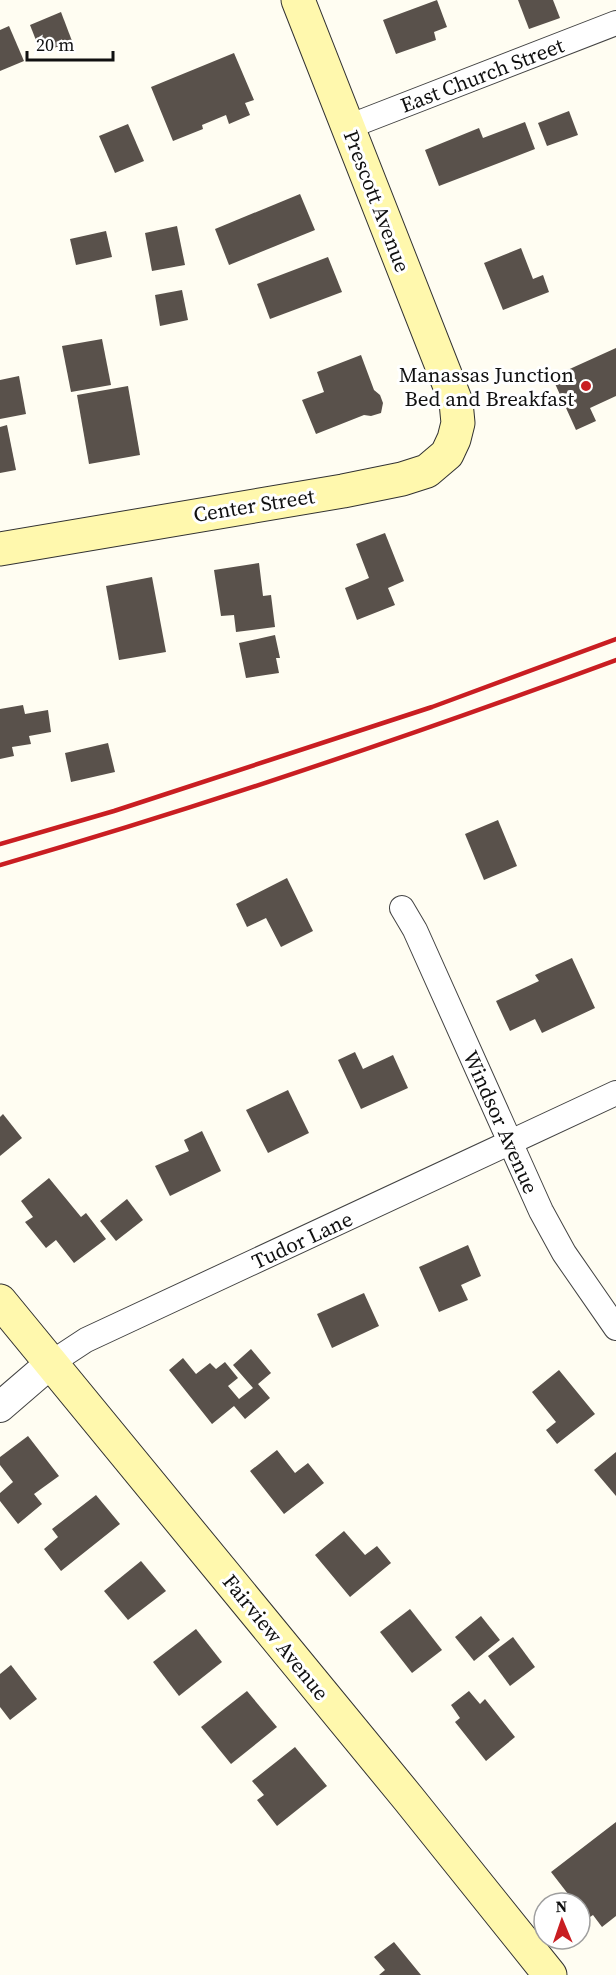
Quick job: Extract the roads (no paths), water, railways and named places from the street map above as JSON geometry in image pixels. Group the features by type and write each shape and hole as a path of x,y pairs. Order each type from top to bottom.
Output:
{"main road":[{"name":"Prescott Avenue","path":"298,0 456,402"},
{"name":"Center Street","path":"0,549 343,491 402,479 427,471 447,454 454,440 458,423 456,402"},
{"name":"Fairview Avenue","path":"0,1301 550,1975"}],"street":[{"name":"East Church Street","path":"348,128 616,23"},
{"name":"Windsor Avenue","path":"402,908 415,930 541,1210 564,1253 616,1328"},
{"name":"Tudor Lane","path":"0,1407 51,1363 86,1341 616,1093"}],"railway":[{"path":"0,844 114,811 432,707 616,639"},
{"path":"0,865 310,768 616,660"}],"place":[{"name":"Manassas Junction Bed and Breakfast","path":"586,386"}]}
